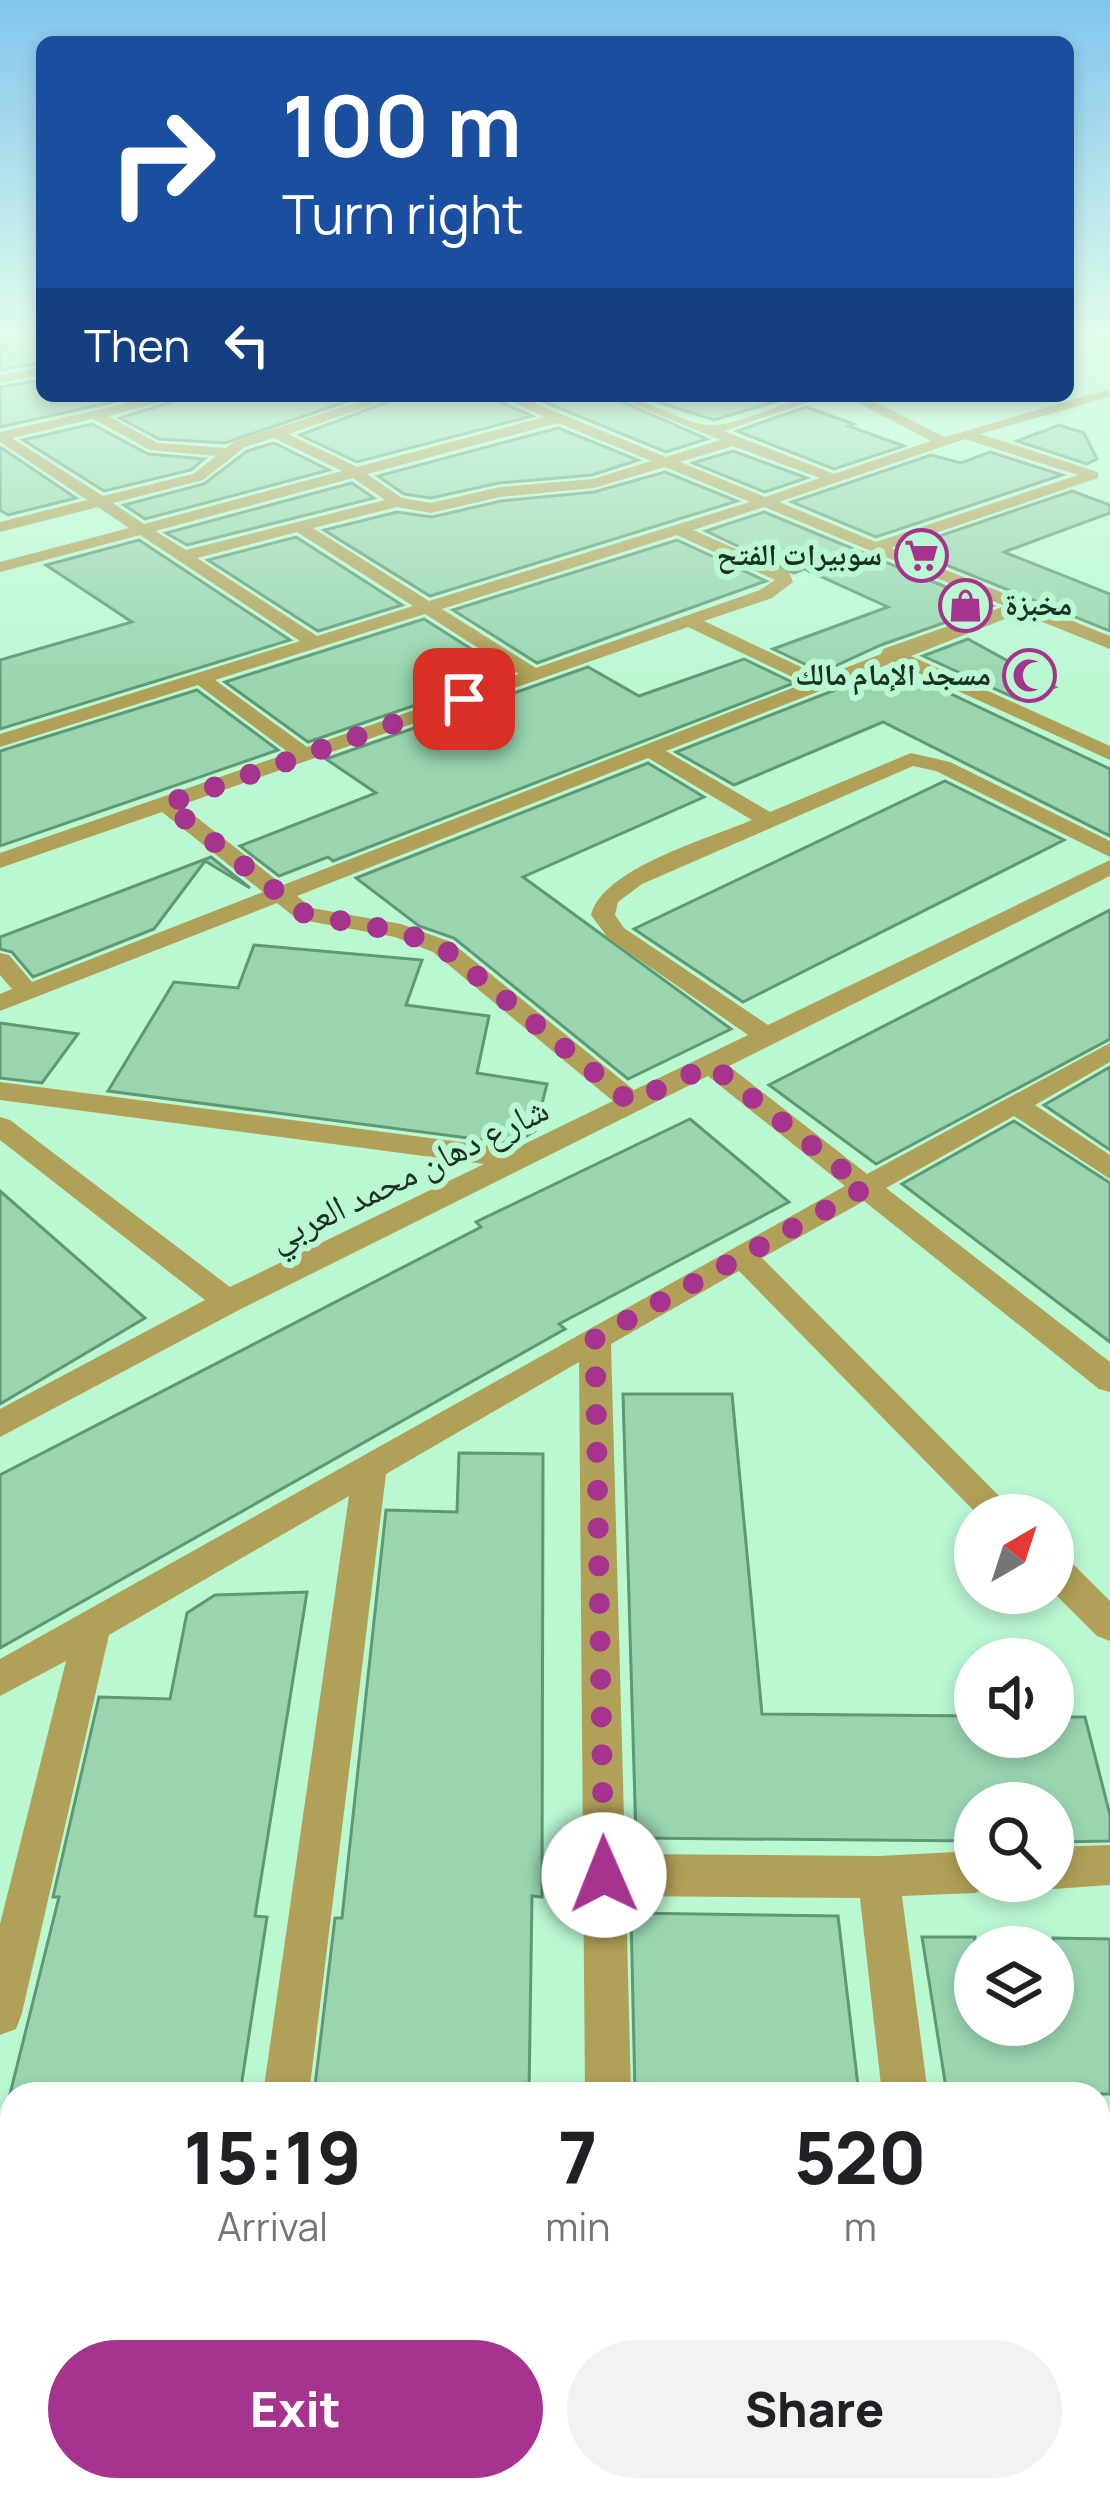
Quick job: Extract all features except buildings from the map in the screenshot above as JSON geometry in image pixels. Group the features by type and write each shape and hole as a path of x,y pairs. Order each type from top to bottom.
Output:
{"street":[{"path":"20,450 314,642"},
{"path":"194,450 225,452"},
{"path":"0,527 198,477 231,450"},
{"path":"309,450 355,472 397,502"},
{"path":"0,567 439,450"},
{"path":"635,450 1110,643"},
{"path":"180,556 397,502 430,508 500,493 594,483 705,450"},
{"path":"757,450 835,479"},
{"path":"0,741 925,450"},
{"path":"1016,450 1101,475"},
{"path":"877,547 1101,475"},
{"path":"298,526 536,676"},
{"path":"0,861 766,594 784,579 675,528"},
{"path":"0,1003 652,752 890,653 1019,607"},
{"path":"689,621 818,682"},
{"path":"890,653 1110,754"},
{"path":"200,678 305,754"},
{"path":"652,752 767,820"},
{"path":"766,1036 616,933 603,915 607,899 634,879 910,759 943,766 1110,850"},
{"path":"166,804 278,896 325,920 401,932 442,947 630,1102"},
{"name":"شارع دهان محمد العربي","path":"0,1424 228,1303 1110,867"},
{"path":"0,960 28,992"},
{"path":"0,1679 595,1338 1110,1051"},
{"path":"711,1065 1110,1380"},
{"path":"0,1091 519,1159"},
{"path":"1016,1104 1110,1169"},
{"path":"0,1126 228,1303"},
{"path":"742,1256 979,1494"},
{"path":"595,1338 608,2082"},
{"path":"288,2082 370,1468"},
{"path":"1074,1589 1110,1625"},
{"path":"0,2013 93,1626"},
{"path":"1074,1867 1110,1865"},
{"path":"604,1875 954,1873"},
{"path":"879,1877 904,2082"}],"place":[{"name":"سوبيرات الفتح","path":"921,555"},
{"name":"مخبزة","path":"966,605"},
{"name":"مسجد الإمام مالك","path":"1030,675"}],"route":[{"path":"464,699 166,804 305,914 401,932 442,947 630,1102 711,1065 865,1188 595,1338 604,1875"}]}
